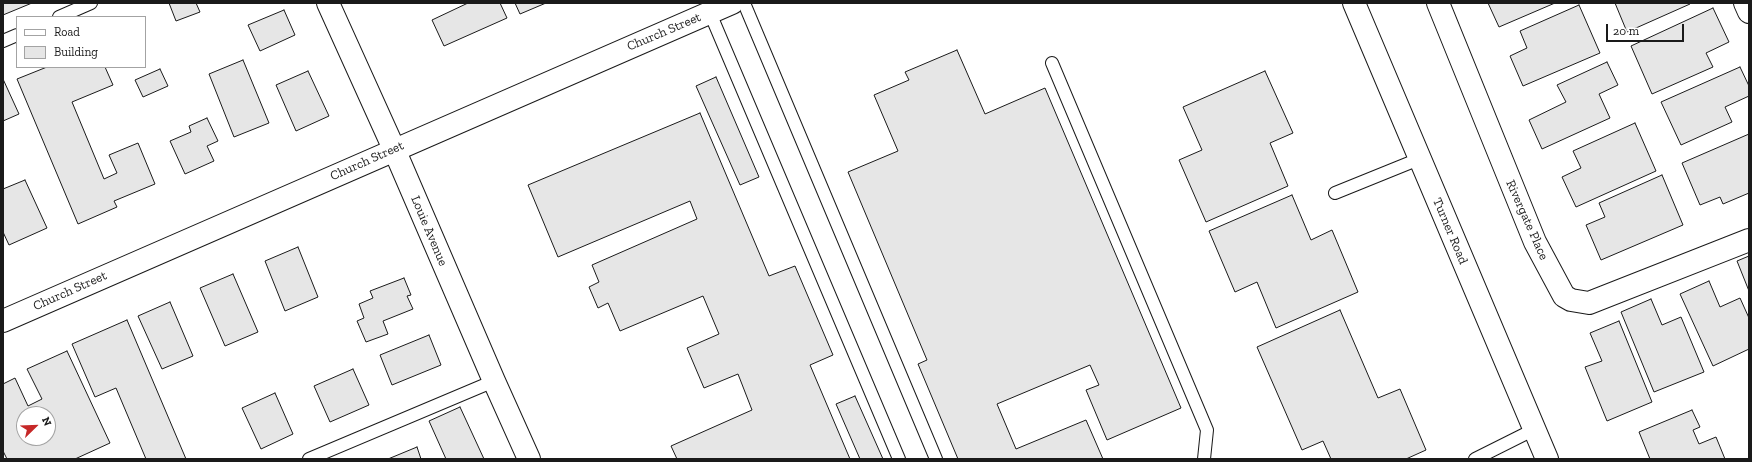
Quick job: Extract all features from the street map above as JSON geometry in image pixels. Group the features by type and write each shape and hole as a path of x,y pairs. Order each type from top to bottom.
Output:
{"street":[{"name":"Louie Avenue","path":"328,3 394,149 529,459"},
{"name":"Turner Road","path":"1354,3 1547,459"},
{"name":"Rivergate Place","path":"1438,3 1535,242 1564,296 1571,300 1589,303 1749,240"},
{"path":"1745,3 1749,12"},
{"name":"Church Street","path":"3,321 721,6"}],"lane":[{"path":"61,16 91,3"},
{"path":"744,3 936,459"},
{"path":"721,6 900,459"},
{"path":"3,41 16,35"},
{"path":"1052,63 1207,430 1204,459"},
{"path":"1335,193 1419,159"},
{"path":"309,459 494,381"},
{"path":"1475,459 1535,429"}],"building":[{"path":"3,3 32,3 3,15"},
{"path":"169,3 196,3 200,12 176,21"},
{"path":"468,3 500,3 507,18 444,46 432,20"},
{"path":"515,3 546,3 520,14"},
{"path":"1488,3 1555,3 1499,27"},
{"path":"1615,3 1690,3 1690,4 1627,32"},
{"path":"1579,5 1600,53 1523,86 1510,56 1527,48 1520,31"},
{"path":"1713,8 1729,42 1706,53 1713,67 1652,94 1631,46"},
{"path":"284,10 295,35 260,51 248,25"},
{"path":"957,50 985,114 1045,88 1181,408 1107,440 1086,390 1099,385 1090,365 997,404 1016,449 1086,420 1103,459 958,459 918,364 927,360 848,172 898,151 874,95 909,80 905,72"},
{"path":"243,60 269,123 234,137 209,74"},
{"path":"1607,62 1618,85 1599,94 1610,118 1542,149 1529,120 1566,102 1557,85"},
{"path":"1740,67 1749,86 1749,96 1725,107 1732,122 1681,145 1661,102"},
{"path":"44,68 105,68 113,85 72,102 104,179 117,173 109,155 138,143 155,184 114,201 117,207 78,224 17,79"},
{"path":"160,69 168,86 143,97 135,80"},
{"path":"308,71 329,116 296,131 276,85"},
{"path":"1265,71 1293,133 1270,143 1288,186 1206,222 1179,160 1202,150 1183,107"},
{"path":"716,77 759,177 740,185 696,86"},
{"path":"3,79 19,114 3,121"},
{"path":"700,113 769,276 795,266 833,355 810,365 850,459 677,459 671,446 752,410 738,374 704,388 687,348 719,334 703,296 620,331 608,303 598,308 589,287 599,282 592,265 697,219 690,201 558,257 528,185"},
{"path":"207,118 218,141 207,146 214,161 185,174 170,141 191,132 189,126"},
{"path":"1635,123 1656,171 1576,207 1562,177 1581,168 1573,151"},
{"path":"1749,134 1749,193 1723,204 1720,197 1700,205 1682,163"},
{"path":"1662,175 1683,225 1601,260 1586,225 1605,217 1599,203"},
{"path":"25,180 47,228 9,245 3,232 3,189"},
{"path":"1292,195 1311,240 1332,230 1358,292 1276,328 1257,282 1235,292 1209,231"},
{"path":"298,247 318,297 285,311 265,261"},
{"path":"1749,256 1749,291 1737,261"},
{"path":"233,274 258,332 225,346 200,288"},
{"path":"404,278 411,295 407,296 413,309 383,321 388,334 366,342 357,321 364,318 359,304 373,298 370,291"},
{"path":"1709,281 1720,307 1740,298 1749,318 1749,349 1713,366 1680,294"},
{"path":"1651,299 1662,325 1681,317 1704,372 1654,392 1621,312"},
{"path":"170,302 193,356 162,369 138,316"},
{"path":"1340,310 1378,398 1400,389 1426,450 1406,459 1331,459 1323,441 1302,450 1257,347"},
{"path":"127,320 186,459 146,459 116,388 95,397 72,344"},
{"path":"1619,321 1652,402 1607,421 1585,367 1602,361 1590,333"},
{"path":"429,335 441,365 392,385 380,355"},
{"path":"67,351 110,443 75,459 7,459 3,451 3,384 15,378 28,406 42,399 27,369"},
{"path":"353,369 369,405 330,422 314,386"},
{"path":"275,393 293,434 261,449 242,408"},
{"path":"855,396 883,459 860,459 836,404"},
{"path":"460,407 484,459 446,459 429,421"},
{"path":"1692,410 1700,427 1693,430 1699,444 1716,437 1725,459 1650,459 1639,432"},
{"path":"417,447 421,459 388,459"}]}
